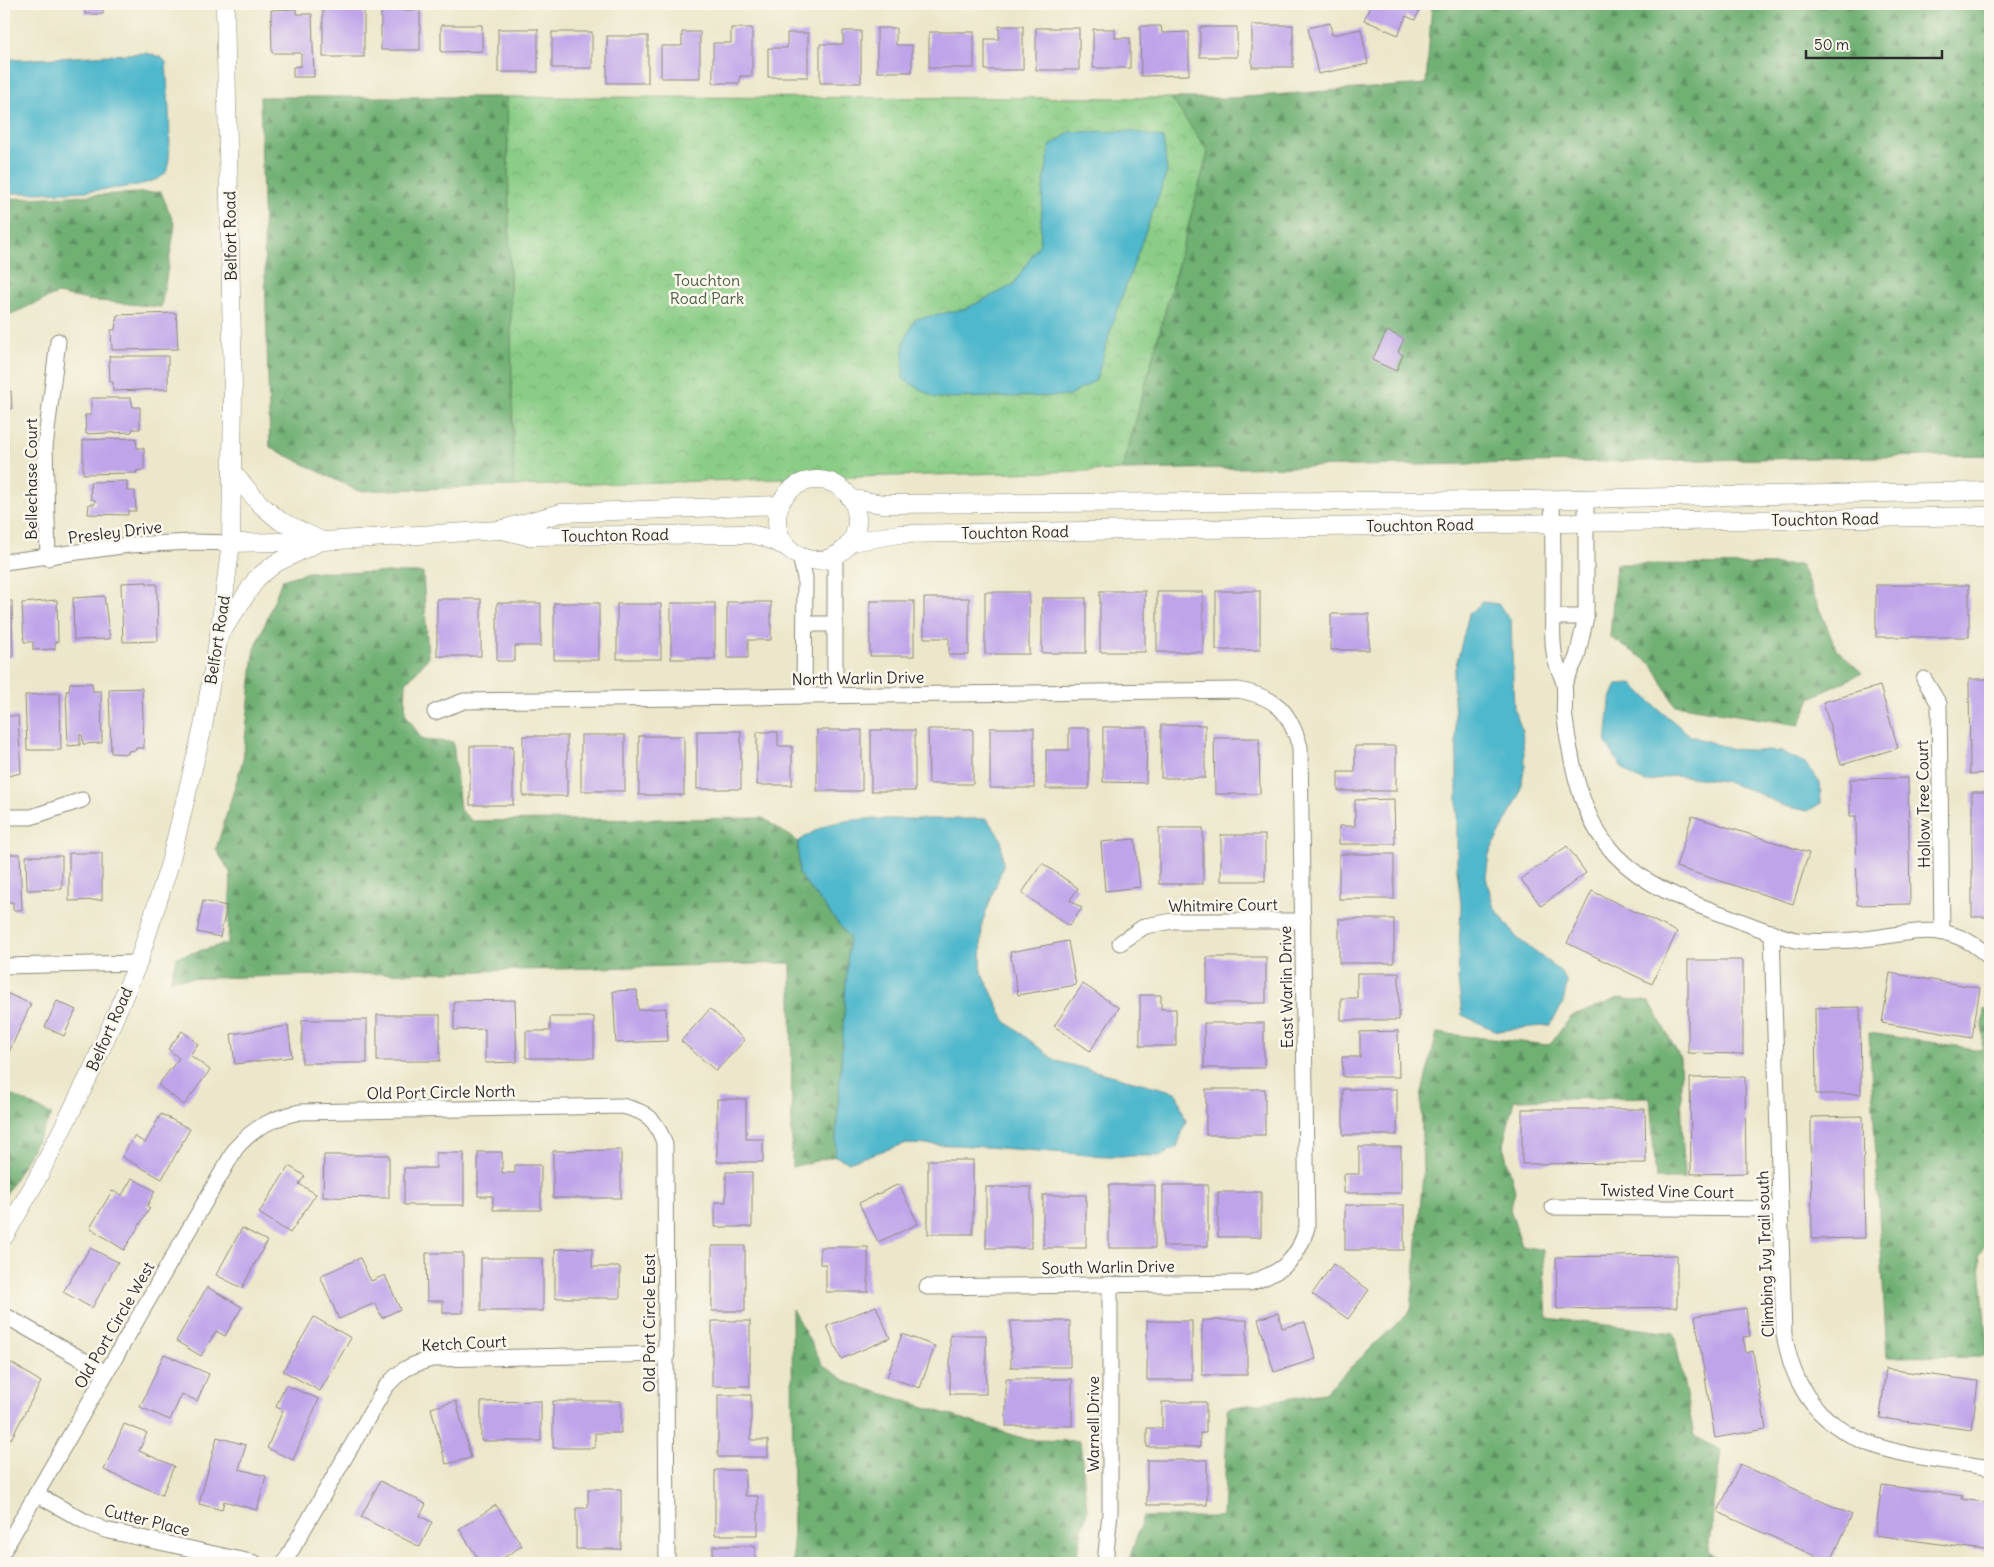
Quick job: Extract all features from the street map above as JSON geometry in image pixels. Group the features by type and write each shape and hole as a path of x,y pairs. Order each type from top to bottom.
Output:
{"street":[{"name":"Belfort Road","path":"4,1237 36,1181 92,1070 138,963 170,863 203,727 219,635 231,543 233,380 225,4"},
{"name":"Bellechase Court","path":"48,558 45,447 58,341"},
{"path":"232,472 260,504 280,521 323,541"},
{"path":"804,696 805,578 794,552 782,539 778,528 777,516 780,505 788,493 799,484 814,480 829,481 842,488 852,499 857,513 856,528 851,542"},
{"name":"Touchton Road","path":"852,499 883,504 1552,499 1990,491"},
{"path":"1564,684 1576,657 1586,617 1586,498"},
{"path":"1552,499 1555,658 1564,684 1565,717 1577,788 1590,821 1608,849 1627,868 1656,886 1692,904 1798,940 1856,940 1914,931 1942,933 1960,938 1982,950 1990,958"},
{"name":"Touchton Road","path":"231,543 323,541 499,530 561,513 780,505"},
{"name":"Touchton Road","path":"499,530 527,536 749,534 764,537 794,552 818,560 835,555 851,542 899,534 1990,516"},
{"path":"219,635 257,578 276,563 323,541"},
{"name":"Presley Drive","path":"4,562 48,558 129,546 193,542 231,543"},
{"path":"835,555 835,695"},
{"path":"1553,617 1586,617"},
{"path":"805,624 835,624"},
{"name":"Hollow Tree Court","path":"1924,679 1939,704 1942,933"},
{"name":"North Warlin Drive","path":"435,712 464,701 1238,690 1259,694 1280,707"},
{"name":"East Warlin Drive","path":"1280,707 1293,724 1300,747 1307,1227 1301,1247 1286,1267"},
{"path":"4,817 31,817 82,800"},
{"name":"Whitmire Court","path":"1120,943 1145,926 1173,921 1303,921"},
{"name":"Climbing Ivy Trail south","path":"1772,932 1784,1335 1790,1362 1801,1387 1817,1408 1833,1424 1854,1438 1886,1450 1990,1468"},
{"path":"4,966 138,963"},
{"name":"Old Port Circle North","path":"263,1124 300,1112 622,1106"},
{"name":"Old Port Circle East","path":"622,1106 638,1109 650,1117 659,1128 665,1145 667,1563"},
{"name":"Old Port Circle West","path":"4,1550 236,1148 248,1135 263,1124"},
{"name":"Twisted Vine Court","path":"1553,1207 1780,1209"},
{"name":"South Warlin Drive","path":"927,1287 1250,1283 1286,1267"},
{"name":"Warnell Drive","path":"1105,1563 1110,1513 1110,1284"},
{"path":"4,1315 106,1373"},
{"name":"Ketch Court","path":"284,1563 385,1388 398,1373 414,1364 432,1359 667,1354"},
{"name":"Cutter Place","path":"36,1494 105,1530 255,1563"}],"green space":[{"path":"1432,4 1990,4 1990,455 1122,470 1208,153 1171,98 1232,98 1426,84"},
{"path":"260,97 507,97 514,486 358,491 270,447"},
{"name":"Touchton Road Park","path":"507,97 1171,98 1208,152 1122,470 514,486"},
{"path":"161,192 175,226 161,307 89,300 57,294 4,317 4,199"},
{"path":"1616,564 1801,565 1836,649 1862,673 1811,698 1799,725 1675,705 1652,664 1610,637"},
{"path":"308,572 423,573 428,658 406,683 405,713 422,740 453,742 460,810 472,821 763,818 798,842 799,874 849,937 835,1156 792,1167 791,963 170,979 177,957 228,943 231,874 216,849 243,760 254,652 282,580"},
{"path":"1619,998 1650,1002 1680,1058 1684,1179 1656,1179 1650,1097 1514,1100 1503,1145 1515,1191 1510,1209 1522,1246 1543,1250 1547,1318 1674,1333 1694,1436 1721,1450 1708,1552 1729,1563 1128,1563 1143,1517 1223,1517 1228,1408 1324,1393 1411,1310 1423,1175 1421,1096 1437,1033 1549,1045 1571,1017"},
{"path":"1984,1009 1990,1010 1990,1238 1979,1254 1988,1356 1887,1357 1869,1033 1982,1050"},
{"path":"4,1091 52,1115 4,1197"},
{"path":"792,1309 823,1365 849,1383 1029,1440 1080,1441 1087,1510 1075,1563 793,1563"}],"water":[{"path":"146,53 161,57 166,62 170,151 166,172 157,179 139,185 117,188 91,191 4,193 4,58 20,60"},
{"path":"1130,131 1163,138 1167,172 1114,319 1096,380 1069,396 935,398 903,379 904,341 915,319 965,309 1013,285 1040,243 1043,188 1050,146 1070,132"},
{"path":"1483,602 1498,604 1511,621 1514,709 1522,730 1525,765 1519,796 1489,854 1486,877 1493,905 1516,937 1561,972 1567,982 1563,1004 1550,1025 1497,1031 1462,1015 1458,979 1461,904 1457,869 1457,762 1453,677 1469,614"},
{"path":"1632,683 1658,709 1691,736 1732,749 1782,752 1805,763 1820,783 1821,803 1808,811 1784,806 1751,790 1723,781 1675,775 1646,782 1633,777 1621,766 1606,743 1610,701 1617,684"},
{"path":"864,819 987,819 1001,839 1003,866 982,923 981,970 1005,1021 1056,1061 1176,1092 1186,1121 1177,1147 1161,1156 1105,1156 959,1145 904,1144 848,1162 835,1156 849,937 799,874 798,842 829,824"}],"building":[{"path":"85,4 103,4 103,14 85,14"},
{"path":"1371,4 1422,5 1415,20 1406,16 1398,35 1364,20"},
{"path":"323,5 364,5 364,57 323,57"},
{"path":"296,9 297,14 312,14 314,77 293,77 293,67 301,66 301,53 272,53 271,10"},
{"path":"381,10 420,10 420,50 381,50"},
{"path":"1330,23 1332,35 1361,29 1368,64 1318,74 1308,28"},
{"path":"441,25 482,25 482,51 441,52"},
{"path":"1252,25 1293,25 1293,67 1252,67"},
{"path":"999,26 1023,26 1023,70 985,70 985,39 999,39"},
{"path":"1140,26 1161,26 1162,33 1189,32 1189,75 1141,76"},
{"path":"1200,27 1237,27 1237,57 1200,57"},
{"path":"731,28 752,28 752,76 740,76 740,83 713,83 713,43 731,43"},
{"path":"877,28 896,28 896,45 912,45 912,72 877,72"},
{"path":"1036,28 1079,28 1079,70 1036,70"},
{"path":"498,29 538,29 538,72 498,72"},
{"path":"1093,29 1115,29 1115,38 1130,38 1130,68 1093,68"},
{"path":"843,31 861,31 861,83 820,83 820,44 843,44"},
{"path":"552,32 592,32 592,68 552,68"},
{"path":"682,32 700,32 700,78 661,78 661,46 682,46"},
{"path":"929,32 974,32 974,68 929,68"},
{"path":"787,33 808,33 808,77 768,77 768,48 787,48"},
{"path":"607,36 648,36 648,83 607,83"},
{"path":"176,313 178,349 112,350 111,330 115,330 117,315"},
{"path":"1387,331 1404,339 1398,352 1403,355 1396,371 1372,360"},
{"path":"109,356 168,356 168,389 113,391 113,382 110,382"},
{"path":"11,391 12,409 4,410 4,392"},
{"path":"91,398 131,398 133,407 140,407 140,429 132,429 132,432 86,434 85,415 91,415"},
{"path":"4,416 7,416 8,451 4,451"},
{"path":"136,438 137,448 144,448 144,470 136,471 137,473 83,474 83,440"},
{"path":"127,481 127,491 135,491 136,511 128,511 128,515 88,514 89,504 95,504 95,500 91,499 90,482"},
{"path":"4,498 7,498 7,534 4,534"},
{"path":"147,582 147,584 157,584 158,641 123,642 121,583"},
{"path":"1876,585 1969,585 1969,637 1876,637"},
{"path":"1100,591 1145,591 1145,652 1100,652"},
{"path":"1216,591 1260,591 1260,650 1216,650"},
{"path":"985,592 1029,592 1029,654 985,654"},
{"path":"1157,592 1203,592 1203,652 1157,652"},
{"path":"104,596 110,639 74,640 73,598"},
{"path":"924,598 969,598 969,655 949,655 949,638 924,638"},
{"path":"1042,598 1086,598 1086,653 1042,653"},
{"path":"437,599 481,599 481,656 437,656"},
{"path":"57,600 58,642 55,642 55,649 33,650 33,642 24,642 22,603"},
{"path":"4,601 12,601 13,657 4,657"},
{"path":"870,601 914,601 914,656 870,656"},
{"path":"727,602 771,602 771,640 748,640 748,658 727,658"},
{"path":"497,603 541,603 541,646 515,646 515,661 497,661"},
{"path":"554,603 599,603 599,660 554,660"},
{"path":"671,603 715,603 715,659 671,659"},
{"path":"617,604 661,604 661,659 617,659"},
{"path":"1331,614 1369,614 1369,650 1331,650"},
{"path":"1969,679 1990,679 1990,773 1970,774"},
{"path":"70,683 92,683 93,691 101,691 102,743 83,744 82,735 80,734 80,745 68,746 66,691 69,691"},
{"path":"1880,686 1898,748 1841,765 1823,702"},
{"path":"142,688 144,748 128,751 128,754 111,753 109,689"},
{"path":"60,693 61,750 27,750 25,695"},
{"path":"4,716 18,716 21,773 4,777"},
{"path":"1161,725 1205,725 1205,778 1161,778"},
{"path":"1103,727 1147,727 1146,783 1103,782"},
{"path":"990,728 1034,728 1034,788 990,788"},
{"path":"1069,728 1089,728 1089,789 1046,789 1046,750 1069,750"},
{"path":"928,729 973,729 973,784 929,784"},
{"path":"817,730 862,730 862,791 817,791"},
{"path":"871,730 915,730 915,791 871,791"},
{"path":"697,731 741,731 741,789 697,789"},
{"path":"757,732 778,732 778,746 792,746 792,785 757,785"},
{"path":"581,735 625,735 625,791 581,791"},
{"path":"523,736 567,736 567,796 523,796"},
{"path":"639,736 684,736 684,795 639,795"},
{"path":"1214,738 1259,738 1260,794 1215,794"},
{"path":"470,746 513,746 513,805 470,805"},
{"path":"1355,746 1396,746 1396,791 1338,791 1338,772 1355,772"},
{"path":"1908,778 1910,904 1857,905 1856,816 1850,816 1850,779"},
{"path":"1972,792 1990,792 1990,917 1972,917"},
{"path":"1394,799 1395,844 1339,844 1339,826 1355,826 1355,800"},
{"path":"1692,816 1809,853 1793,904 1676,867"},
{"path":"1159,828 1203,828 1203,884 1159,884"},
{"path":"1221,835 1265,835 1265,881 1221,881"},
{"path":"1135,839 1140,887 1105,891 1101,842"},
{"path":"1567,846 1586,873 1541,906 1521,879"},
{"path":"69,853 102,853 102,900 69,901"},
{"path":"7,854 20,854 22,910 13,910 13,902 4,902 4,859 7,859"},
{"path":"1339,854 1394,854 1394,899 1339,899"},
{"path":"26,856 62,856 62,889 27,890"},
{"path":"1042,863 1078,888 1070,900 1082,908 1069,926 1022,893"},
{"path":"1592,891 1677,932 1652,984 1567,943"},
{"path":"203,901 227,906 220,937 197,932"},
{"path":"1339,919 1394,919 1394,963 1339,963"},
{"path":"1068,941 1076,985 1018,995 1010,952"},
{"path":"1207,957 1266,957 1266,1003 1207,1003"},
{"path":"1688,960 1743,960 1743,1054 1688,1053"},
{"path":"1357,973 1399,973 1399,1020 1341,1020 1341,998 1357,998"},
{"path":"1890,973 1980,988 1972,1038 1882,1023"},
{"path":"1083,984 1119,1008 1090,1051 1054,1026"},
{"path":"637,990 638,1010 666,1008 668,1041 616,1043 613,991"},
{"path":"4,992 31,1004 9,1052 4,1050"},
{"path":"1140,995 1161,995 1161,1009 1176,1009 1176,1046 1140,1046"},
{"path":"515,1000 517,1062 485,1063 485,1029 454,1030 454,1001"},
{"path":"57,1001 76,1010 64,1036 45,1027"},
{"path":"1860,1007 1861,1094 1816,1094 1815,1008"},
{"path":"710,1009 745,1040 716,1071 681,1041"},
{"path":"377,1015 440,1015 440,1061 377,1061"},
{"path":"550,1017 594,1017 594,1058 526,1058 526,1031 550,1031"},
{"path":"302,1020 367,1020 367,1063 302,1063"},
{"path":"1204,1023 1264,1023 1264,1068 1204,1068"},
{"path":"288,1026 292,1057 235,1064 231,1034"},
{"path":"182,1031 198,1044 190,1055 210,1070 184,1105 158,1085 179,1058 168,1049"},
{"path":"1398,1031 1399,1077 1343,1077 1342,1057 1360,1057 1360,1032"},
{"path":"1745,1077 1746,1173 1691,1174 1690,1078"},
{"path":"1206,1089 1265,1089 1265,1135 1206,1135"},
{"path":"1343,1089 1397,1089 1397,1135 1343,1135"},
{"path":"717,1099 746,1099 746,1139 763,1139 763,1162 717,1162"},
{"path":"1522,1109 1645,1109 1646,1163 1522,1164"},
{"path":"161,1114 190,1129 162,1179 122,1157 134,1136 145,1143"},
{"path":"1863,1116 1865,1238 1812,1239 1811,1117"},
{"path":"1359,1147 1401,1147 1401,1193 1344,1193 1344,1174 1359,1174"},
{"path":"621,1150 621,1198 553,1198 553,1151"},
{"path":"478,1152 502,1152 502,1173 515,1173 515,1165 541,1165 541,1210 493,1210 493,1196 478,1196"},
{"path":"436,1153 464,1153 464,1205 404,1205 404,1168 436,1168"},
{"path":"324,1155 389,1155 389,1198 323,1197"},
{"path":"928,1160 973,1160 973,1234 928,1234"},
{"path":"289,1166 305,1176 299,1184 316,1194 290,1233 259,1213"},
{"path":"726,1172 752,1172 752,1227 715,1227 715,1202 726,1202"},
{"path":"132,1178 155,1191 147,1206 150,1208 124,1250 90,1228 112,1191 122,1195"},
{"path":"899,1184 918,1224 878,1242 859,1203"},
{"path":"1109,1185 1155,1185 1155,1248 1109,1248"},
{"path":"1163,1185 1208,1185 1208,1246 1163,1246"},
{"path":"986,1187 1031,1187 1031,1248 986,1248"},
{"path":"1218,1192 1261,1192 1261,1237 1218,1237"},
{"path":"1043,1195 1086,1195 1086,1248 1043,1248"},
{"path":"1345,1205 1404,1205 1404,1250 1345,1250"},
{"path":"242,1228 267,1241 242,1288 216,1275"},
{"path":"712,1246 745,1246 745,1311 712,1311"},
{"path":"820,1247 868,1247 868,1292 826,1292 826,1264 820,1264"},
{"path":"90,1248 118,1262 92,1308 63,1292"},
{"path":"592,1248 592,1267 620,1267 620,1298 555,1298 555,1249"},
{"path":"426,1253 463,1253 463,1313 443,1313 443,1301 427,1301"},
{"path":"1677,1255 1677,1307 1557,1309 1556,1257"},
{"path":"360,1258 371,1281 385,1275 400,1309 382,1318 375,1303 339,1319 320,1276"},
{"path":"481,1258 543,1258 543,1311 481,1311"},
{"path":"1333,1264 1369,1290 1348,1319 1312,1294"},
{"path":"207,1287 242,1307 225,1336 216,1331 201,1356 176,1341"},
{"path":"876,1306 890,1338 841,1359 827,1326"},
{"path":"1746,1308 1750,1336 1743,1337 1746,1353 1753,1351 1766,1429 1715,1438 1695,1316"},
{"path":"1278,1313 1282,1328 1305,1322 1316,1359 1274,1372 1258,1319"},
{"path":"314,1317 351,1338 320,1391 283,1371"},
{"path":"1202,1320 1247,1320 1247,1375 1202,1375"},
{"path":"712,1321 750,1321 750,1386 712,1386"},
{"path":"1011,1321 1070,1321 1070,1367 1011,1367"},
{"path":"1147,1321 1192,1321 1192,1380 1147,1380"},
{"path":"902,1334 935,1346 920,1388 887,1377"},
{"path":"950,1335 986,1335 986,1394 950,1394"},
{"path":"164,1354 209,1374 197,1401 182,1394 170,1420 140,1407"},
{"path":"10,1362 41,1382 11,1439 4,1435 4,1373"},
{"path":"1886,1369 1978,1381 1972,1430 1880,1418"},
{"path":"1006,1379 1072,1379 1072,1426 1006,1426"},
{"path":"285,1385 319,1399 293,1460 267,1448 283,1410 276,1407"},
{"path":"718,1395 751,1395 751,1440 768,1440 768,1457 718,1457"},
{"path":"456,1401 471,1458 446,1464 431,1408"},
{"path":"541,1401 541,1441 481,1441 481,1402"},
{"path":"553,1401 621,1401 621,1433 595,1433 595,1448 553,1448"},
{"path":"1162,1402 1206,1402 1206,1433 1200,1433 1200,1447 1147,1447 1147,1428 1162,1428"},
{"path":"124,1424 147,1433 139,1451 174,1466 162,1495 104,1470"},
{"path":"217,1437 246,1445 239,1469 266,1476 257,1510 224,1501 222,1510 199,1504"},
{"path":"1147,1460 1207,1460 1207,1505 1147,1505"},
{"path":"1740,1464 1852,1515 1830,1563 1718,1512"},
{"path":"715,1470 745,1470 745,1496 758,1496 758,1535 715,1535"},
{"path":"380,1481 426,1504 420,1516 432,1522 420,1547 361,1517"},
{"path":"1882,1485 1963,1496 1962,1499 1990,1503 1990,1551 1875,1535"},
{"path":"588,1489 621,1489 621,1549 576,1549 576,1508 588,1508"},
{"path":"496,1505 522,1546 495,1563 481,1563 459,1529"},
{"path":"713,1546 755,1546 755,1563 713,1563"}]}
